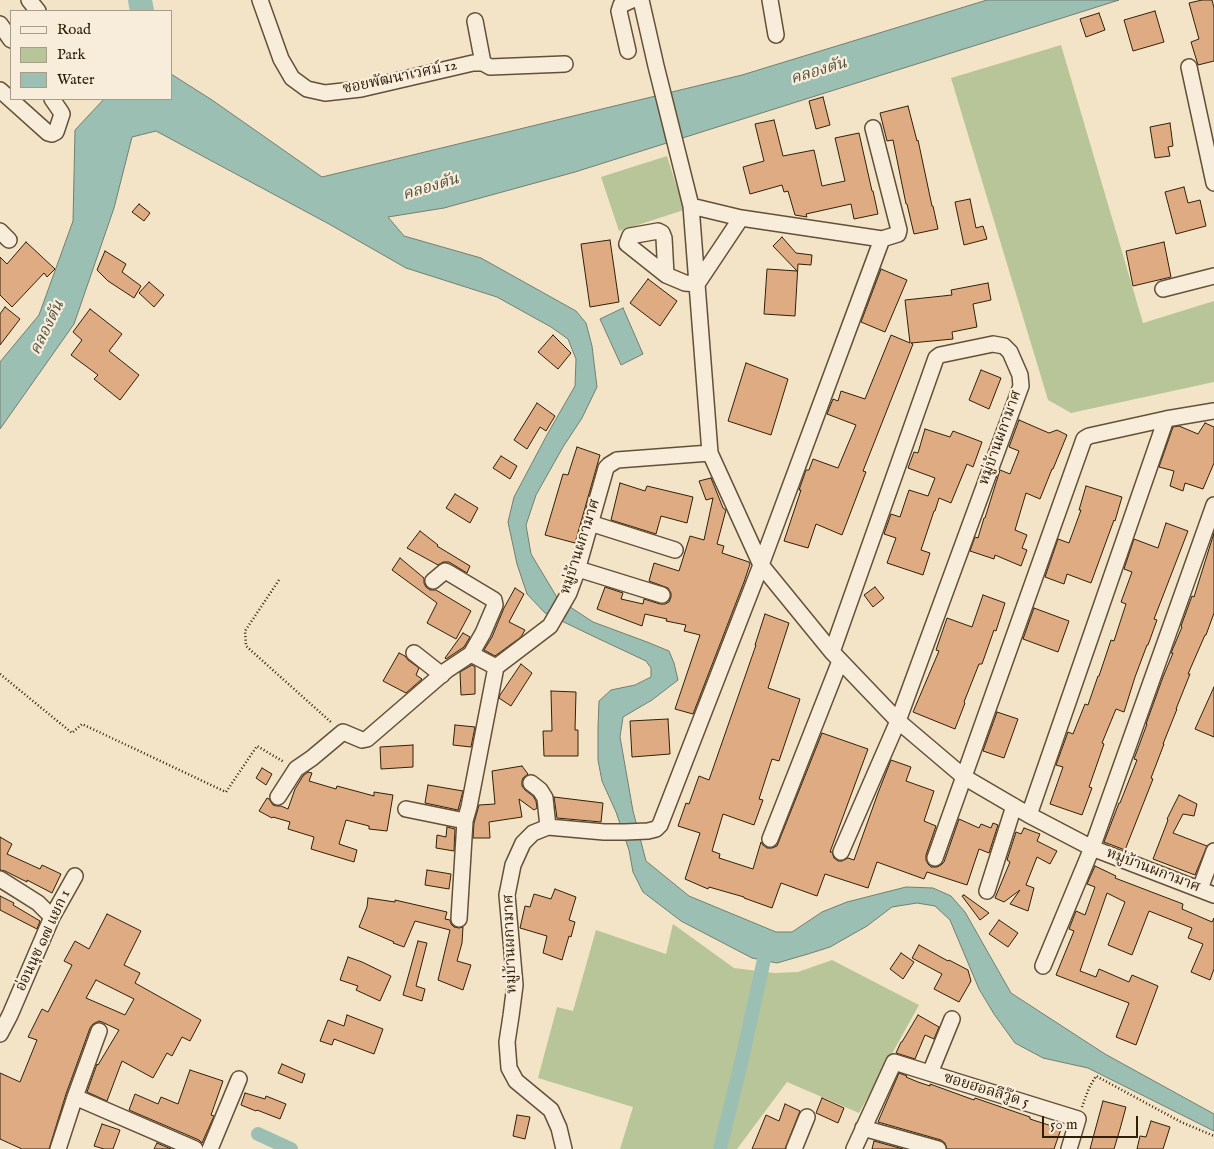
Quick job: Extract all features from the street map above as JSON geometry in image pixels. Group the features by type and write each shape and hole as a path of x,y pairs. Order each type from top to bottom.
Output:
{"street":[{"path":"29,0 37,10"},
{"name":"ซอยพัฒนาเวศม์ 12","path":"260,0 281,59 292,78 307,89 325,93 361,89 473,63 484,63 490,67 566,64"},
{"path":"628,51 619,11 621,5 632,0"},
{"name":"หมู่บ้านผกามาศ","path":"641,0 691,206 710,453 761,565 836,656 898,721 964,777 1029,815 1092,848 1214,895"},
{"path":"770,0 776,35"},
{"path":"475,20 484,63"},
{"path":"0,24 10,39"},
{"path":"1189,67 1214,183"},
{"path":"0,90 10,99"},
{"path":"11,100 48,133 52,134 56,132 62,114 53,100"},
{"path":"691,206 740,218 882,239 895,236 899,230 873,128"},
{"path":"666,275 685,283 697,284 740,218"},
{"path":"531,783 540,790 545,798 548,827 604,832 648,831 656,829 660,825 761,565 882,239"},
{"path":"1163,289 1214,276"},
{"name":"หมู่บ้านผกามาศ","path":"836,656 936,358 940,355 993,344 1004,346 1010,352 1020,375 1020,386 898,721"},
{"path":"935,858 1084,439 1089,436 1166,419 1214,411"},
{"path":"1029,815 1166,419"},
{"name":"หมู่บ้านผกามาศ","path":"496,667 550,626 569,593 578,569 606,468 614,460 710,453"},
{"name":"หมู่บ้านผกามาศ","path":"1092,848 1214,506"},
{"path":"590,524 675,550"},
{"path":"578,569 662,595"},
{"path":"278,797 296,768 312,758 343,732 362,740 367,739 459,661 471,654 483,633 495,604 494,600 444,571 433,581"},
{"path":"414,653 442,675"},
{"path":"459,918 465,821 468,814 496,667 471,654"},
{"path":"770,839 836,656"},
{"path":"841,852 898,721"},
{"path":"987,891 1014,806"},
{"path":"406,809 465,821"},
{"name":"หมู่บ้านผกามาศ","path":"548,827 533,834 523,843 513,865 507,895 515,985 507,1042 509,1068 516,1081 551,1110 559,1128 564,1149"},
{"path":"1043,966 1092,848"},
{"path":"1200,890 1214,851"},
{"name":"อ่อนนุช ๑๗ แยก 1","path":"0,1034 52,917 74,876"},
{"path":"0,879 38,903 52,917"},
{"path":"930,1073 952,1019"},
{"path":"58,1149 99,1031"},
{"name":"ซอยฮอลลีวู๊ด 5","path":"864,1128 894,1062 1078,1119"},
{"path":"210,1149 239,1079"},
{"path":"75,1097 196,1149"},
{"path":"794,1149 808,1117"},
{"path":"1069,1149 1078,1119"},
{"path":"854,1149 864,1128 938,1149"}],"path":[{"path":"279,580 245,631 246,646 343,732"},
{"path":"0,674 72,734 82,724 226,792 257,746 296,768"},
{"path":"1078,1119 1089,1088 1096,1076 1181,1122 1214,1136"}],"green space":[{"path":"1061,45 1143,323 1214,301 1214,382 1071,413 1048,400 951,78"},
{"path":"667,156 684,210 619,231 601,177"},
{"path":"673,924 734,968 774,973 798,972 832,960 919,1005 859,1113 787,1082 737,1149 620,1149 633,1107 538,1078 557,1007 573,1011 596,930 666,954"}],"water":[{"name":"คลองตัน","path":"987,0 1119,0 575,172 444,208 388,217 404,236 481,258 576,311 586,323 592,346 597,387 582,418 536,495 526,525 531,554 558,599 593,622 669,651 674,663 678,680 652,700 623,717 620,737 633,811 646,861 689,896 776,932 792,932 822,912 847,902 906,887 933,888 951,896 965,912 1011,993 1105,1054 1214,1114 1214,1131 1088,1068 1043,1058 1015,1043 979,989 950,920 935,906 917,903 892,907 867,926 830,947 777,963 752,958 681,921 643,892 633,872 629,850 616,812 602,781 598,760 598,727 599,701 611,690 635,685 651,677 651,668 646,661 545,613 527,594 517,564 508,522 514,497 575,386 576,359 568,339 551,327 497,297 406,268 329,224 156,131 132,137 114,208 74,324 0,429 0,362 39,315 73,221 75,130 103,100 172,100 172,75 212,100 322,177 742,75"},
{"path":"623,308 643,354 621,365 600,319"}],"building":[{"path":"1212,0 1214,8 1214,61 1198,65 1191,42 1199,39 1189,3"},
{"path":"1155,11 1164,42 1133,51 1124,20"},
{"path":"1099,13 1105,30 1086,37 1080,19"},
{"path":"823,97 830,125 816,129 809,101"},
{"path":"908,106 918,140 938,229 914,234 893,140 887,141 880,113"},
{"path":"774,120 783,156 814,150 822,186 845,181 835,138 859,133 878,214 854,219 851,204 806,214 807,217 795,215 788,191 784,192 782,185 750,194 743,167 764,161 755,124"},
{"path":"1170,123 1173,146 1168,147 1170,156 1155,158 1150,127"},
{"path":"1184,187 1188,203 1200,200 1206,226 1176,234 1165,192"},
{"path":"970,199 976,228 983,226 987,239 964,245 955,202"},
{"path":"139,204 150,213 144,221 132,212"},
{"path":"782,237 796,253 812,255 811,265 798,264 795,316 764,314 767,269 797,271 773,246"},
{"path":"610,240 619,302 590,307 581,244"},
{"path":"26,242 55,269 47,277 44,273 12,307 0,295 0,257 7,264"},
{"path":"1164,242 1171,277 1133,286 1126,251"},
{"path":"105,251 126,264 122,272 141,286 134,298 108,281 97,270"},
{"path":"881,269 907,280 885,332 861,322"},
{"path":"648,279 677,301 660,326 630,303"},
{"path":"149,282 164,295 154,307 139,293"},
{"path":"988,283 991,300 973,304 977,327 952,332 953,339 911,343 913,344 863,471 866,472 842,535 816,524 808,548 784,541 806,470 809,470 813,459 838,468 856,425 827,414 833,399 838,401 841,391 865,399 891,335 910,343 905,300 952,295 951,290"},
{"path":"5,307 20,319 0,345 0,314"},
{"path":"90,309 122,334 109,351 139,375 120,400 94,379 98,375 71,355 82,340 73,332"},
{"path":"553,335 571,353 558,369 538,352"},
{"path":"746,363 788,379 771,435 728,421"},
{"path":"981,370 1001,378 989,409 969,400"},
{"path":"537,403 555,416 546,431 540,427 527,449 514,440"},
{"path":"1019,420 1049,433 1057,430 1067,435 1040,499 1026,493 1015,530 1027,535 1022,548 1027,550 1021,566 995,555 994,559 970,551 975,537 978,538 1000,470 1010,474 1019,451 1009,447"},
{"path":"1205,423 1214,427 1214,463 1203,489 1185,483 1183,491 1170,486 1174,471 1159,467 1173,427 1179,426 1198,434"},
{"path":"925,429 950,437 953,431 982,442 973,467 967,464 951,503 939,498 921,550 930,553 923,575 887,563 896,538 884,534 891,514 900,517 909,490 928,496 935,478 908,468 914,452 918,453"},
{"path":"577,447 600,455 575,543 545,535 563,474 568,475"},
{"path":"501,456 517,466 510,479 493,468"},
{"path":"711,478 723,508 726,510 717,544 724,546 722,553 750,564 693,714 675,709 700,635 684,631 686,625 666,621 667,619 645,614 642,626 597,609 605,587 623,593 621,599 643,604 644,599 660,604 669,602 671,593 668,588 649,581 654,563 679,571 690,536 704,540 713,498 706,500 699,481"},
{"path":"620,483 645,491 647,486 693,497 687,523 661,516 656,534 611,520"},
{"path":"1086,486 1122,497 1115,521 1091,583 1067,574 1064,584 1045,577 1058,539 1069,543 1081,510 1079,510"},
{"path":"455,494 478,508 470,523 446,508"},
{"path":"1166,523 1188,531 1154,619 1157,620 1124,712 1116,709 1102,743 1104,744 1089,787 1092,788 1082,815 1050,804 1063,767 1056,765 1068,732 1073,734 1085,704 1088,705 1111,640 1114,641 1126,604 1121,602 1132,572 1124,569 1134,539 1158,548"},
{"path":"420,531 437,546 470,566 467,573 449,562 443,562 438,565 407,548"},
{"path":"1214,533 1214,613 1188,674 1190,674 1151,778 1153,779 1125,850 1104,842 1137,760 1134,759 1192,596 1194,597"},
{"path":"400,558 424,578 426,587 430,590 436,590 471,611 456,639 427,623 437,603 392,570"},
{"path":"875,587 884,598 873,607 864,595"},
{"path":"515,588 524,594 509,622 525,630 521,637 495,656 484,650"},
{"path":"983,595 1005,603 996,631 994,630 982,664 979,664 955,729 913,712 939,651 936,650 947,618 972,627"},
{"path":"1034,608 1069,621 1058,652 1023,639"},
{"path":"765,614 789,623 768,688 800,699 779,761 772,759 759,799 763,800 754,825 723,814 712,851 720,854 719,858 753,869 761,842 767,848 777,846 822,733 868,749 830,852 832,852 834,858 838,861 848,858 854,860 891,760 911,767 906,781 934,791 924,821 936,826 926,855 926,860 931,867 937,867 944,862 959,819 979,828 981,824 991,828 993,823 998,825 989,853 979,849 967,885 927,872 924,879 877,862 868,888 825,874 817,896 781,883 772,908 744,897 709,887 708,889 685,879 700,833 678,826 686,803 689,804 699,776 709,780"},
{"path":"463,633 470,637 464,647 446,659 445,658"},
{"path":"399,653 419,668 416,675 422,679 406,693 383,681"},
{"path":"521,664 532,673 511,706 499,698"},
{"path":"472,665 475,667 475,694 461,695 460,672"},
{"path":"1214,687 1214,737 1195,729"},
{"path":"551,691 576,692 575,730 578,730 578,756 544,756 543,731 552,731"},
{"path":"997,712 1018,719 1004,758 983,751"},
{"path":"668,719 670,754 632,757 630,721"},
{"path":"455,725 475,727 471,747 453,745"},
{"path":"413,745 413,767 381,769 380,747"},
{"path":"522,766 528,774 523,778 522,786 533,796 537,808 534,810 519,799 522,817 489,822 490,838 473,838 474,823 479,805 495,804 492,771"},
{"path":"262,768 272,774 266,785 256,778"},
{"path":"308,772 312,773 309,781 336,789 337,786 374,796 374,792 393,795 387,831 369,829 369,826 346,820 339,844 357,850 354,862 311,849 314,837 288,829 290,822 272,818 259,811 267,798 273,805 288,809 295,789 303,776"},
{"path":"428,785 463,791 458,810 425,803"},
{"path":"1179,795 1197,804 1194,816 1183,814 1173,833 1207,846 1195,875 1153,859 1167,819"},
{"path":"554,797 603,803 601,822 557,818"},
{"path":"447,827 455,829 454,851 436,848 437,835 446,837"},
{"path":"1024,828 1040,834 1037,841 1057,851 1050,864 1037,857 1026,885 1034,888 1028,911 1010,904 1020,890 1004,902 995,898 1010,862 1007,860 1016,832 1021,834"},
{"path":"0,837 12,844 7,854 40,869 42,865 61,874 52,893 27,880 27,882 0,870"},
{"path":"1095,866 1116,876 1115,878 1183,904 1182,909 1212,922 1214,918 1214,969 1210,980 1191,972 1203,944 1188,938 1192,928 1149,911 1132,955 1108,945 1125,902 1107,893 1080,971 1096,977 1099,969 1129,982 1132,975 1158,986 1136,1045 1116,1037 1129,1003 1056,975 1074,931 1069,929 1076,911 1085,915 1095,887 1087,884"},
{"path":"427,870 451,874 449,889 425,885"},
{"path":"555,889 576,897 569,920 575,922 562,960 543,953 547,936 520,928 525,906 530,907 534,894 551,899"},
{"path":"964,895 989,913 980,920 962,896"},
{"path":"0,896 40,921 37,929 0,910"},
{"path":"368,898 395,902 395,900 447,912 445,919 450,920 454,927 463,927 462,943 457,961 471,965 463,990 438,980 450,930 415,921 404,947 393,943 359,927 367,907"},
{"path":"107,914 141,931 124,965 140,973 135,983 201,1020 190,1041 182,1037 172,1056 167,1053 153,1078 122,1061 107,1101 87,1092 97,1064 119,1030 99,1021 93,1024 66,1094 49,1149 22,1149 0,1139 0,1073 20,1082 37,1040 28,1037 42,1009 48,1012 72,965 64,961 75,941 89,949","holes":["96,980 134,999 125,1015 86,998"]},
{"path":"999,920 1018,933 1008,947 989,934"},
{"path":"418,941 427,943 416,986 425,989 422,1001 403,995"},
{"path":"919,945 968,970 971,981 959,1002 934,989 942,974 912,958"},
{"path":"901,953 914,962 903,979 890,969"},
{"path":"348,957 391,976 380,1001 356,990 358,986 340,980"},
{"path":"347,1015 383,1029 374,1054 334,1039 332,1045 320,1041 328,1020 344,1026"},
{"path":"918,1015 939,1027 934,1039 925,1035 915,1059 896,1053"},
{"path":"282,1064 305,1074 302,1083 278,1073"},
{"path":"190,1070 223,1081 211,1115 214,1116 202,1143 129,1110 135,1094 158,1104 161,1097 178,1104"},
{"path":"899,1073 918,1082 930,1086 930,1084 974,1100 975,1098 1061,1129 1054,1149 947,1149 945,1143 941,1140 878,1122"},
{"path":"245,1093 265,1099 266,1096 286,1104 280,1119 241,1105"},
{"path":"822,1098 844,1108 838,1123 816,1113"},
{"path":"1103,1101 1126,1107 1114,1149 1090,1149"},
{"path":"785,1104 800,1111 785,1149 752,1149 766,1115 779,1121"},
{"path":"517,1115 530,1117 525,1139 513,1136"},
{"path":"1151,1121 1170,1127 1163,1149 1137,1149 1140,1136 1146,1137"},
{"path":"102,1124 120,1130 113,1149 94,1146"},
{"path":"874,1141 903,1149 872,1149"},
{"path":"157,1143 171,1149 154,1149"}],"waterway":[{"path":"140,0 142,10"},
{"path":"720,1149 767,946"},
{"path":"258,1134 291,1149"}]}
